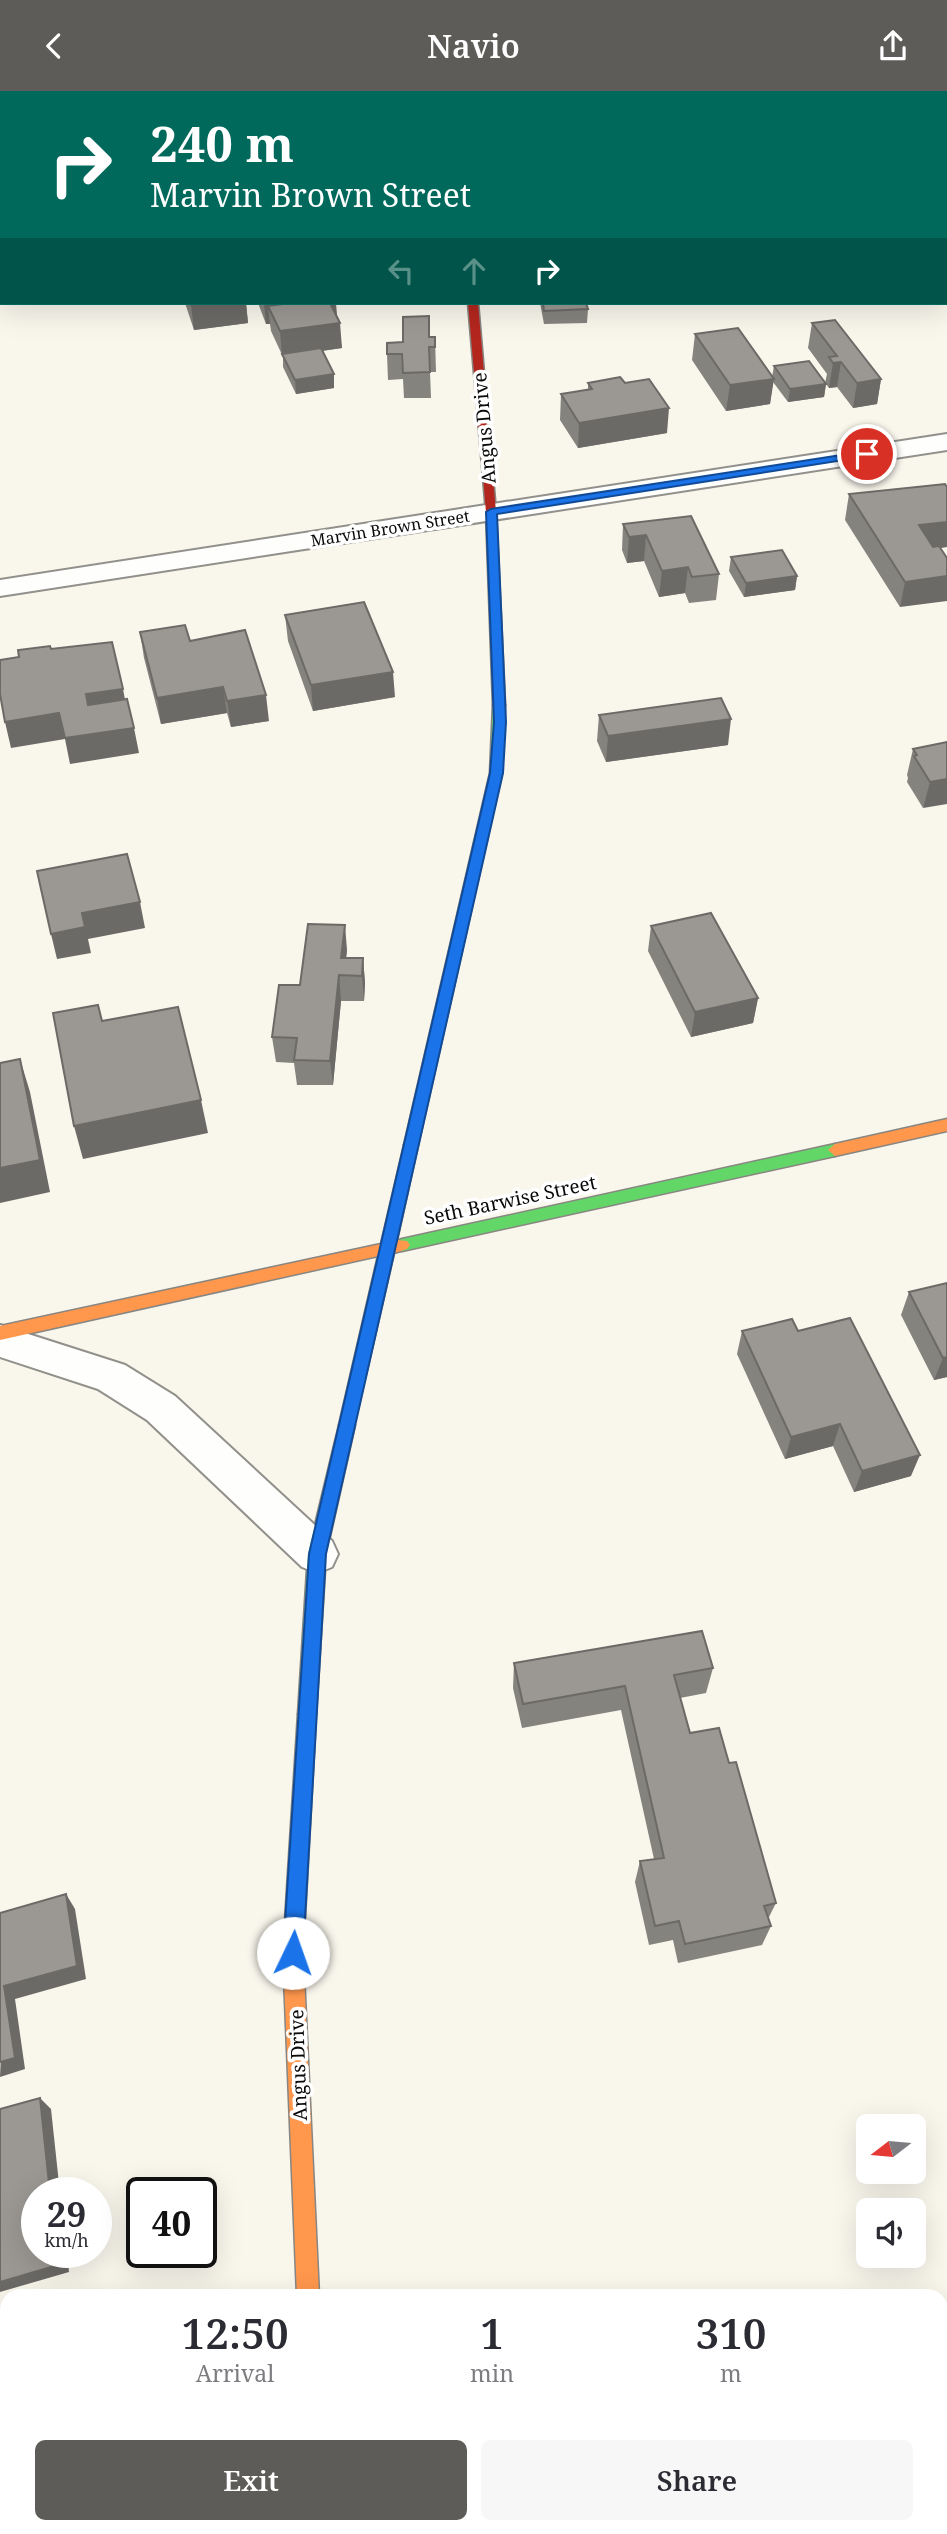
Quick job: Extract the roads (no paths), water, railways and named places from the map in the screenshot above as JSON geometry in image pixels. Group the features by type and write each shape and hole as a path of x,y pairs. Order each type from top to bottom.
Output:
{"street":[{"name":"Angus Drive","path":"308,2289 293,1953 317,1554 496,773 500,722 491,512 473,305"},
{"name":"Marvin Brown Street","path":"0,588 947,442"},
{"name":"Seth Barwise Street","path":"0,1333 947,1125"},
{"path":"0,1341 111,1377 161,1408 317,1554"}]}
